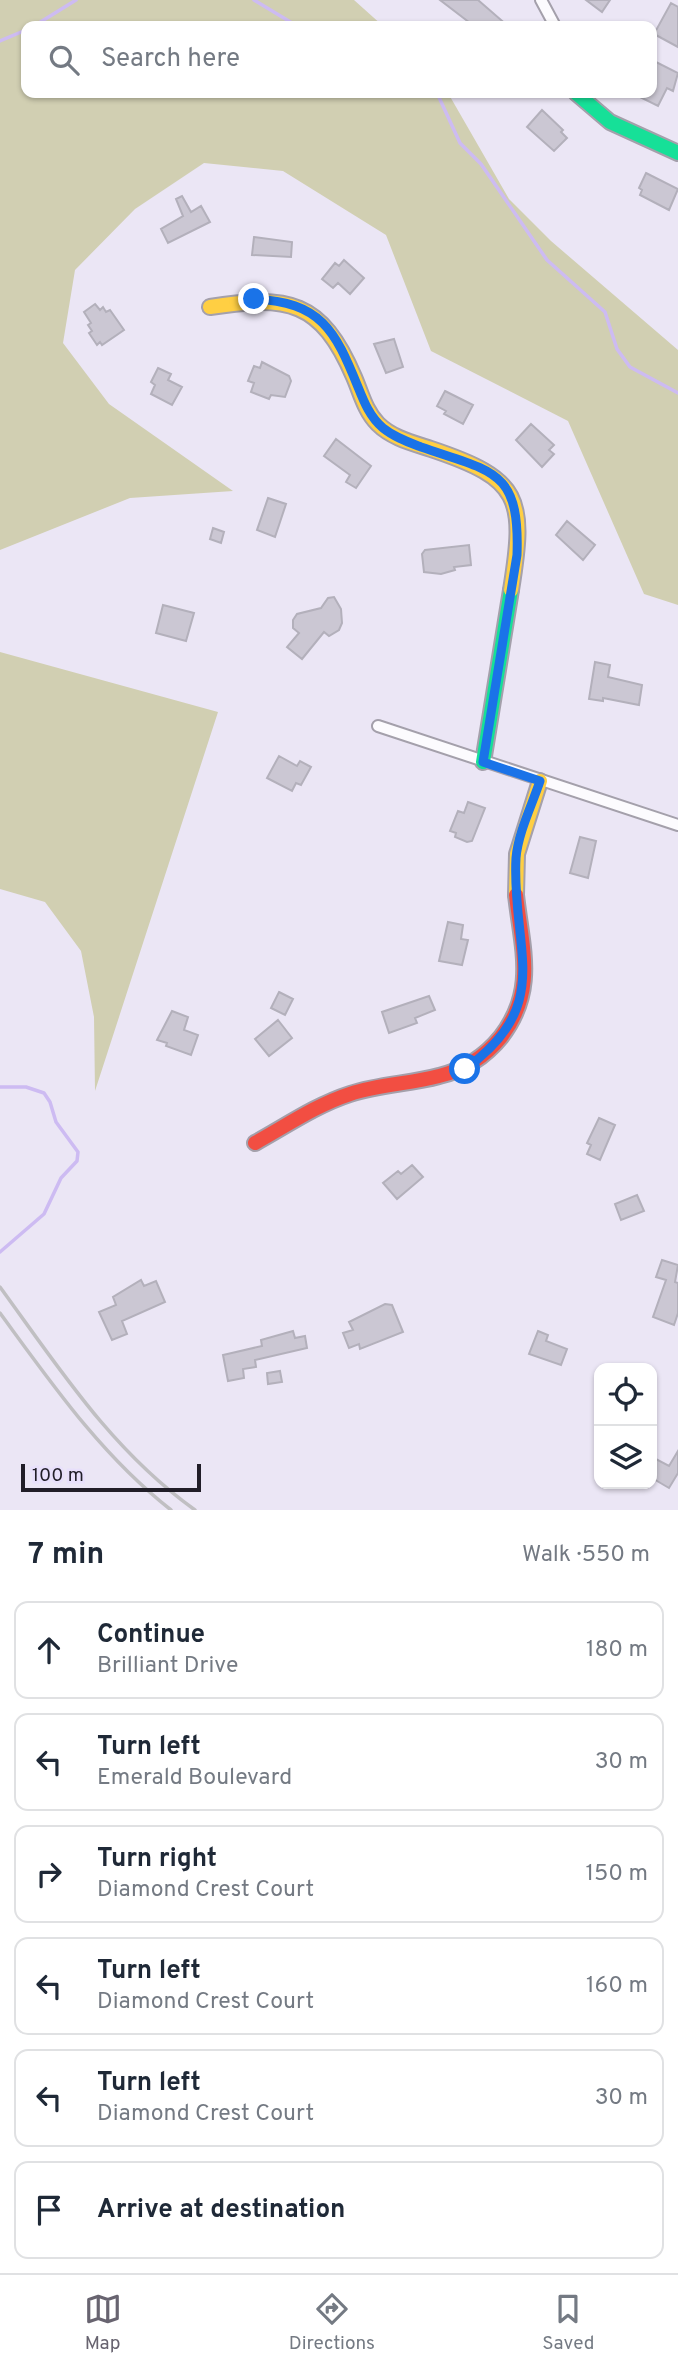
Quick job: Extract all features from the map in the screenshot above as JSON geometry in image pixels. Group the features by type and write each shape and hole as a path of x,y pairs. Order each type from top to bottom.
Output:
{"street":[{"path":"541,0 552,21"},
{"path":"582,98 610,122 678,153"},
{"path":"210,307 254,299 280,300 305,308 325,323 340,344 367,410 383,428 404,440 484,469 501,481 513,497 518,523 517,555 483,762"},
{"path":"378,726 678,825"},
{"path":"255,1143 322,1106 351,1094 380,1086 440,1078 465,1069 501,1039 523,996 516,853 540,781"}],"shaded area":[{"path":"0,0 354,0 377,21 21,21 21,98 451,98 509,199 551,241 678,350 678,605 644,594 568,421 431,351 386,235 283,171 204,163 135,209 75,270 63,343 109,404 233,491 130,498 0,550"},
{"path":"0,652 218,712 95,1091 94,1017 81,951 45,902 0,889"}],"building":[{"path":"440,0 478,0 502,21 467,21"},
{"path":"586,0 610,0 602,12"},
{"path":"671,3 678,7 678,47 657,36 657,29"},
{"path":"657,62 678,73 673,91 667,88 658,106 642,98 657,98"},
{"path":"542,110 563,130 561,132 567,138 554,151 527,127"},
{"path":"646,173 678,189 669,210 640,195 642,190 639,188"},
{"path":"182,196 191,212 201,206 210,222 168,243 161,229 183,216 176,199"},
{"path":"254,237 292,242 291,257 252,255"},
{"path":"344,260 364,278 350,294 338,283 333,288 322,279 335,263 339,266"},
{"path":"95,304 100,310 103,307 106,312 110,310 124,330 102,345 100,342 97,345 89,333 92,331 88,325 91,323 84,312"},
{"path":"394,339 403,367 386,373 374,344"},
{"path":"262,362 289,376 291,381 285,397 271,395 269,399 251,392 254,383 248,381 254,366 260,368"},
{"path":"158,368 171,374 168,380 182,387 172,405 151,394 155,385 151,382"},
{"path":"445,391 473,405 463,424 444,414 446,411 437,406"},
{"path":"531,424 554,445 549,450 554,454 542,467 516,440"},
{"path":"336,439 371,466 356,488 346,482 350,475 324,456"},
{"path":"268,498 286,504 275,537 257,530"},
{"path":"567,521 595,545 583,560 556,535"},
{"path":"213,528 224,532 221,543 210,539"},
{"path":"469,545 471,565 454,567 455,570 441,574 424,572 422,554 425,550"},
{"path":"334,597 341,609 342,623 339,630 329,636 324,632 302,659 287,647 299,633 293,628 293,620 297,614 321,608 328,598"},
{"path":"163,605 194,613 186,641 156,633"},
{"path":"595,662 610,665 608,677 642,685 639,705 603,698 603,701 589,699"},
{"path":"279,756 297,766 300,761 311,767 301,785 296,783 292,791 267,778"},
{"path":"468,802 485,808 472,841 467,842 455,837 456,833 450,831 458,811 464,813"},
{"path":"580,837 596,841 588,878 570,873"},
{"path":"448,922 463,925 461,939 468,940 462,965 439,961"},
{"path":"279,992 293,999 285,1015 271,1008"},
{"path":"429,996 435,1010 415,1018 417,1023 389,1033 382,1012"},
{"path":"172,1011 188,1017 184,1030 198,1035 191,1055 157,1040"},
{"path":"278,1020 292,1038 269,1056 255,1039"},
{"path":"599,1118 615,1125 600,1160 587,1154 591,1145 587,1143"},
{"path":"412,1165 423,1177 397,1199 383,1183 398,1171 401,1174"},
{"path":"637,1195 644,1211 621,1220 615,1204"},
{"path":"662,1260 678,1265 675,1282 678,1283 678,1313 674,1325 653,1317 666,1280 656,1277"},
{"path":"141,1280 144,1286 156,1281 165,1302 122,1321 127,1334 112,1340 99,1312 116,1305 113,1297"},
{"path":"385,1304 392,1305 403,1332 360,1349 359,1344 349,1348 343,1333 353,1330 349,1322"},
{"path":"293,1331 295,1338 305,1336 307,1348 255,1360 256,1367 243,1369 244,1378 228,1381 223,1355 262,1346 261,1340"},
{"path":"538,1331 548,1335 546,1341 567,1349 561,1365 529,1354"},
{"path":"280,1371 282,1382 268,1384 267,1373"},
{"path":"678,1451 678,1473 669,1488 657,1481 657,1460 669,1466"}],"waterway":[{"path":"42,21 76,0"},
{"path":"254,0 289,21"},
{"path":"0,41 21,32"},
{"path":"439,98 460,143 481,164 547,260 605,312 617,349 630,367 678,393"},
{"path":"0,1087 26,1087 44,1093 50,1102 56,1122 78,1152 77,1161 61,1178 44,1214 0,1252"}],"railway":[{"path":"0,1287 66,1378 112,1435 165,1487 195,1510"},
{"path":"0,1313 79,1418 122,1466 171,1510"}],"traffic: fast":[{"path":"582,98 610,122 678,153"},
{"path":"483,762 511,590"}],"traffic: slow":[{"path":"210,307 237,303 281,304 299,309 315,318 342,351 367,408 378,424 396,436 484,471 500,483 510,496 516,513 516,559 511,590"},
{"path":"516,895 517,854 540,781"}],"traffic: jam":[{"path":"255,1143 337,1099 372,1088 448,1073 465,1067 488,1051 512,1020 523,986 523,951 516,895"}],"route":[{"path":"254,299 280,300 305,308 325,323 340,344 367,410 383,428 404,440 484,469 501,481 513,497 518,523 517,555 483,762 540,781 516,853 515,879 524,969 523,996 501,1039 465,1069"}]}
